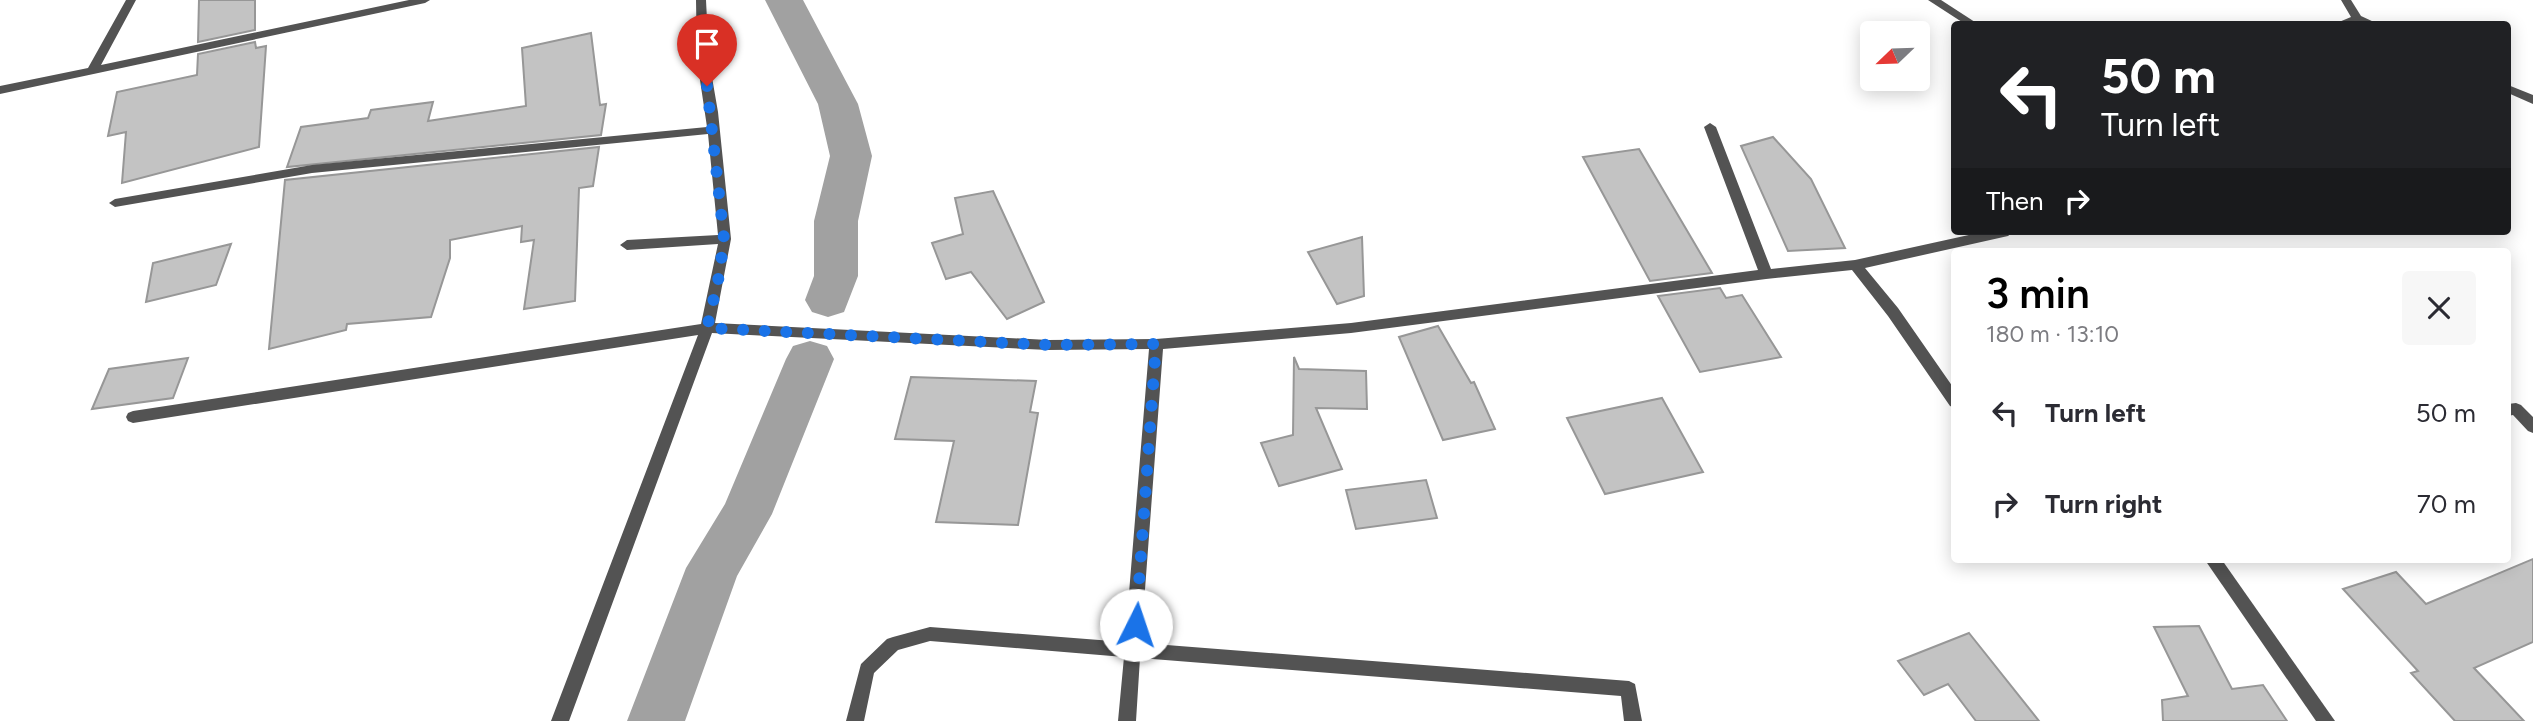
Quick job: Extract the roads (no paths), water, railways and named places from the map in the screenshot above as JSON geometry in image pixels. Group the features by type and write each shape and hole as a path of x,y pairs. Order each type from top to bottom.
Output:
{"street":[{"path":"93,69 131,0"},
{"path":"0,90 425,0"},
{"path":"560,721 707,328 719,276 724,239 703,60 701,0"},
{"path":"1933,0 1967,21"},
{"path":"2346,0 2357,18 2364,21"},
{"path":"2350,21 2357,18"},
{"path":"2511,90 2533,100"},
{"path":"1710,127 1766,274"},
{"path":"114,203 312,169 713,130"},
{"path":"133,417 707,328 1048,345 1156,344 1351,328 1766,274 1855,265 1990,235"},
{"path":"627,245 724,239"},
{"path":"1855,265 1893,312 1951,396"},
{"path":"1126,721 1134,651 1156,344"},
{"path":"2511,410 2516,409 2533,427"},
{"path":"2215,563 2326,721"},
{"path":"855,721 867,669 893,644 930,634 1629,689 1633,721"}],"waterway":[{"path":"784,0 838,104 851,156 836,221 836,276 828,300"},
{"path":"656,721 713,568 746,514 810,359"}]}
